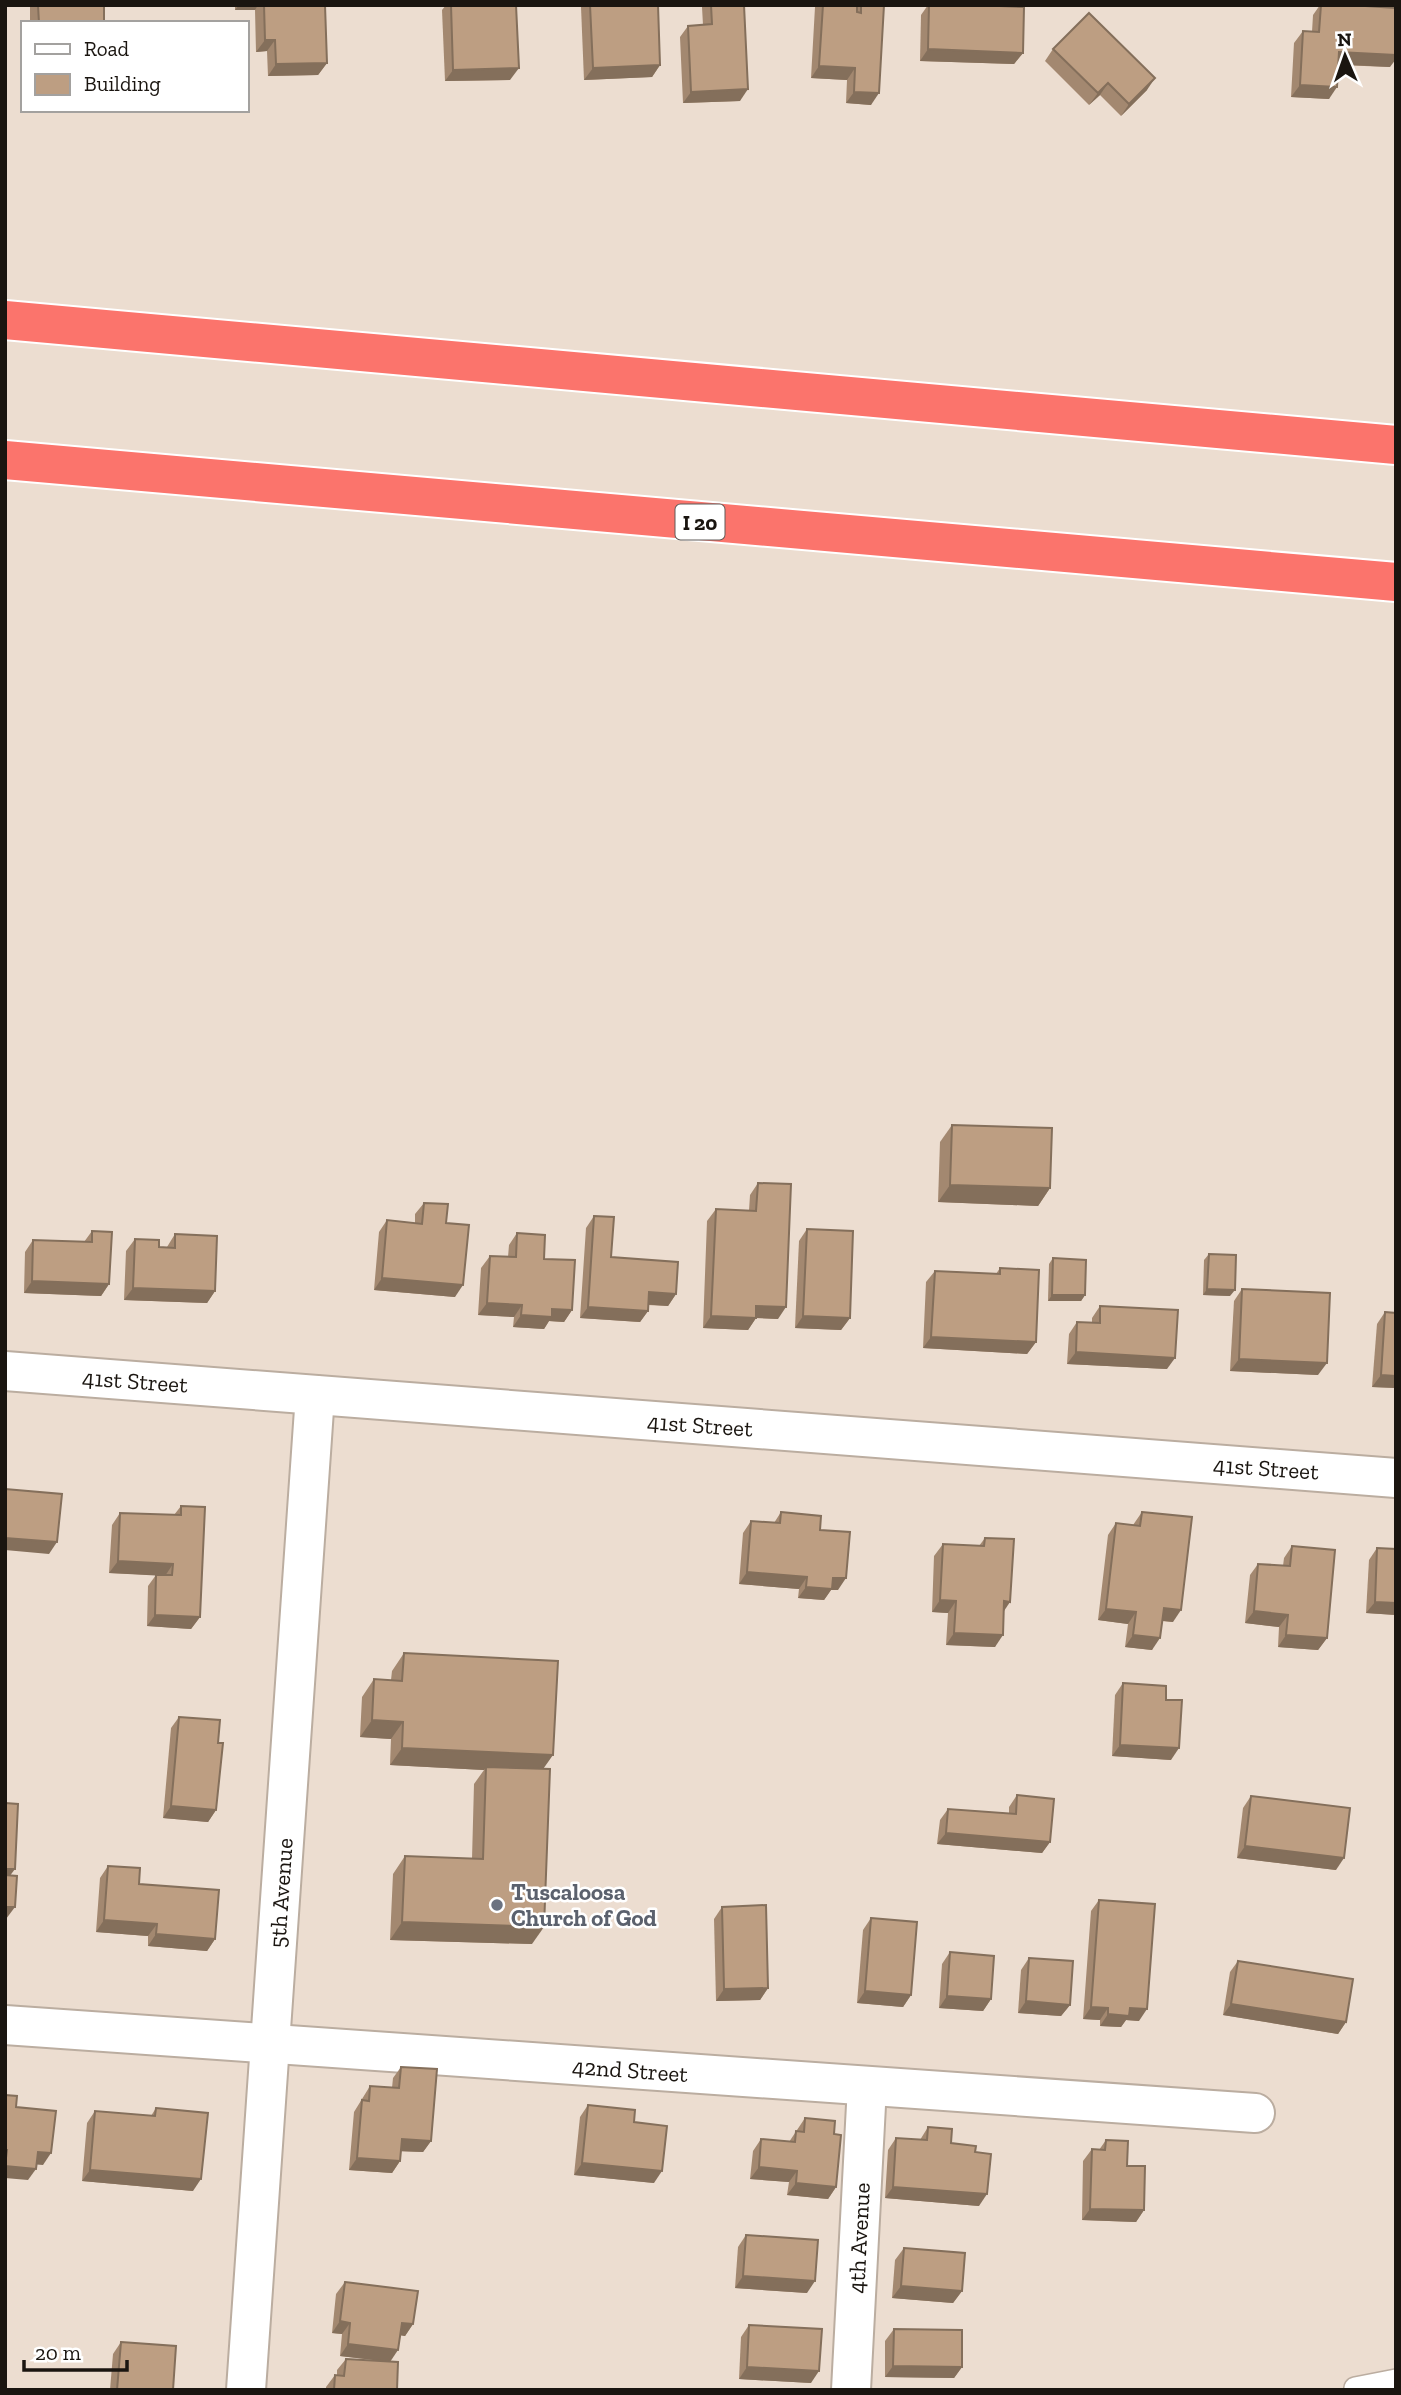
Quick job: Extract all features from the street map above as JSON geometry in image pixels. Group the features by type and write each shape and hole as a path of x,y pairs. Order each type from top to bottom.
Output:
{"highway":[{"path":"5,320 1396,445"},
{"name":"I 20","path":"5,460 1396,582"}],"street":[{"name":"41st Street","path":"5,1371 1396,1479"},
{"name":"5th Avenue","path":"246,2390 315,1395"},
{"name":"42nd Street","path":"5,2025 1255,2113"},
{"name":"4th Avenue","path":"851,2390 867,2086"}],"lane":[{"path":"1355,2388 1396,2380"}],"building":[{"path":"38,5 104,5 104,21 39,21"},
{"path":"264,5 325,5 327,63 276,64 275,40 265,40"},
{"path":"451,5 516,5 519,68 453,70"},
{"path":"590,5 658,5 660,65 593,68"},
{"path":"711,5 744,5 748,89 691,92 688,26 712,24"},
{"path":"823,5 857,5 857,12 861,13 861,5 884,5 879,93 854,92 855,68 819,66"},
{"path":"929,5 1024,7 1023,53 928,49"},
{"path":"1321,5 1396,8 1396,55 1339,52 1337,87 1300,85 1303,31 1319,32"},
{"path":"1089,13 1155,78 1129,104 1108,83 1098,93 1053,49"},
{"path":"952,1125 1052,1128 1050,1188 950,1185"},
{"path":"758,1183 791,1184 786,1307 756,1306 756,1318 711,1316 716,1209 756,1211"},
{"path":"424,1203 448,1204 446,1223 469,1225 463,1285 382,1278 387,1220 422,1224"},
{"path":"594,1216 614,1217 611,1257 678,1262 676,1294 649,1292 648,1311 588,1307"},
{"path":"807,1229 853,1231 850,1318 803,1316"},
{"path":"92,1231 112,1232 109,1284 32,1281 33,1240 92,1242"},
{"path":"517,1233 545,1235 544,1259 575,1260 572,1310 552,1309 552,1317 521,1315 522,1305 487,1303 490,1256 516,1257"},
{"path":"175,1234 217,1236 215,1291 133,1288 135,1239 159,1240 159,1247 175,1248"},
{"path":"1209,1254 1236,1255 1235,1290 1207,1289"},
{"path":"1053,1258 1086,1260 1085,1295 1052,1295"},
{"path":"1000,1268 1039,1270 1036,1342 931,1337 935,1271 1000,1274"},
{"path":"1242,1289 1330,1293 1327,1363 1239,1359"},
{"path":"1100,1306 1178,1310 1175,1358 1076,1352 1077,1322 1100,1323"},
{"path":"1385,1312 1396,1313 1396,1376 1381,1375"},
{"path":"5,1489 62,1494 57,1542 5,1538"},
{"path":"181,1506 205,1507 200,1617 155,1615 156,1575 172,1575 173,1564 118,1561 120,1513 181,1515"},
{"path":"781,1512 821,1516 820,1530 850,1532 846,1578 833,1578 832,1589 806,1587 807,1577 747,1572 751,1521 780,1523"},
{"path":"1142,1512 1192,1517 1181,1610 1164,1608 1160,1638 1133,1635 1136,1612 1106,1609 1116,1523 1140,1526"},
{"path":"985,1538 1014,1539 1010,1602 1004,1601 1003,1635 954,1633 956,1601 940,1600 943,1544 984,1546"},
{"path":"1292,1546 1335,1550 1327,1638 1286,1635 1288,1615 1254,1611 1258,1564 1290,1566"},
{"path":"1377,1548 1396,1549 1396,1603 1375,1602"},
{"path":"404,1653 558,1661 553,1755 402,1748 403,1722 372,1720 374,1679 402,1681"},
{"path":"1123,1683 1166,1686 1166,1700 1182,1700 1179,1748 1120,1745"},
{"path":"179,1717 220,1720 218,1743 223,1743 216,1810 171,1806"},
{"path":"486,1767 550,1769 544,1927 402,1922 405,1856 483,1859"},
{"path":"1017,1795 1054,1799 1050,1842 946,1833 948,1809 1016,1814"},
{"path":"1251,1796 1350,1808 1344,1858 1245,1846"},
{"path":"5,1803 18,1804 15,1869 5,1869"},
{"path":"108,1866 140,1868 139,1884 219,1890 215,1939 156,1934 157,1924 104,1920"},
{"path":"5,1875 17,1876 15,1907 5,1907"},
{"path":"1099,1900 1155,1904 1147,2009 1130,2008 1129,2016 1108,2014 1108,2008 1091,2007"},
{"path":"766,1905 768,1988 724,1989 722,1907"},
{"path":"871,1918 917,1922 911,1995 865,1991"},
{"path":"950,1952 994,1956 991,1999 947,1996"},
{"path":"1029,1958 1073,1961 1070,2005 1026,2001"},
{"path":"1238,1961 1353,1979 1346,2022 1231,2004"},
{"path":"401,2067 437,2069 431,2141 402,2139 400,2161 357,2158 362,2100 369,2101 370,2086 399,2088"},
{"path":"5,2095 17,2096 16,2107 56,2111 51,2153 38,2152 36,2169 5,2166"},
{"path":"588,2105 635,2110 634,2122 667,2126 662,2171 582,2163"},
{"path":"156,2108 208,2113 201,2179 90,2170 95,2111 155,2116"},
{"path":"805,2118 835,2121 834,2134 841,2135 836,2187 796,2183 797,2171 759,2167 761,2139 795,2142 796,2131 804,2132"},
{"path":"928,2127 952,2129 951,2143 976,2146 975,2152 991,2154 987,2194 893,2187 896,2138 927,2140"},
{"path":"1106,2140 1128,2141 1127,2166 1145,2166 1144,2210 1090,2209 1092,2149 1105,2150"},
{"path":"746,2235 818,2240 815,2281 743,2276"},
{"path":"904,2248 965,2253 962,2291 901,2286"},
{"path":"345,2282 418,2291 413,2324 402,2323 398,2350 348,2344 350,2323 340,2321"},
{"path":"749,2325 822,2329 819,2371 747,2367"},
{"path":"894,2329 962,2330 962,2367 893,2366"},
{"path":"121,2342 176,2346 173,2390 117,2390"},
{"path":"346,2359 398,2362 397,2390 334,2390 335,2375 344,2376"}],"place":[{"name":"Tuscaloosa Church of God","path":"497,1905"}]}
